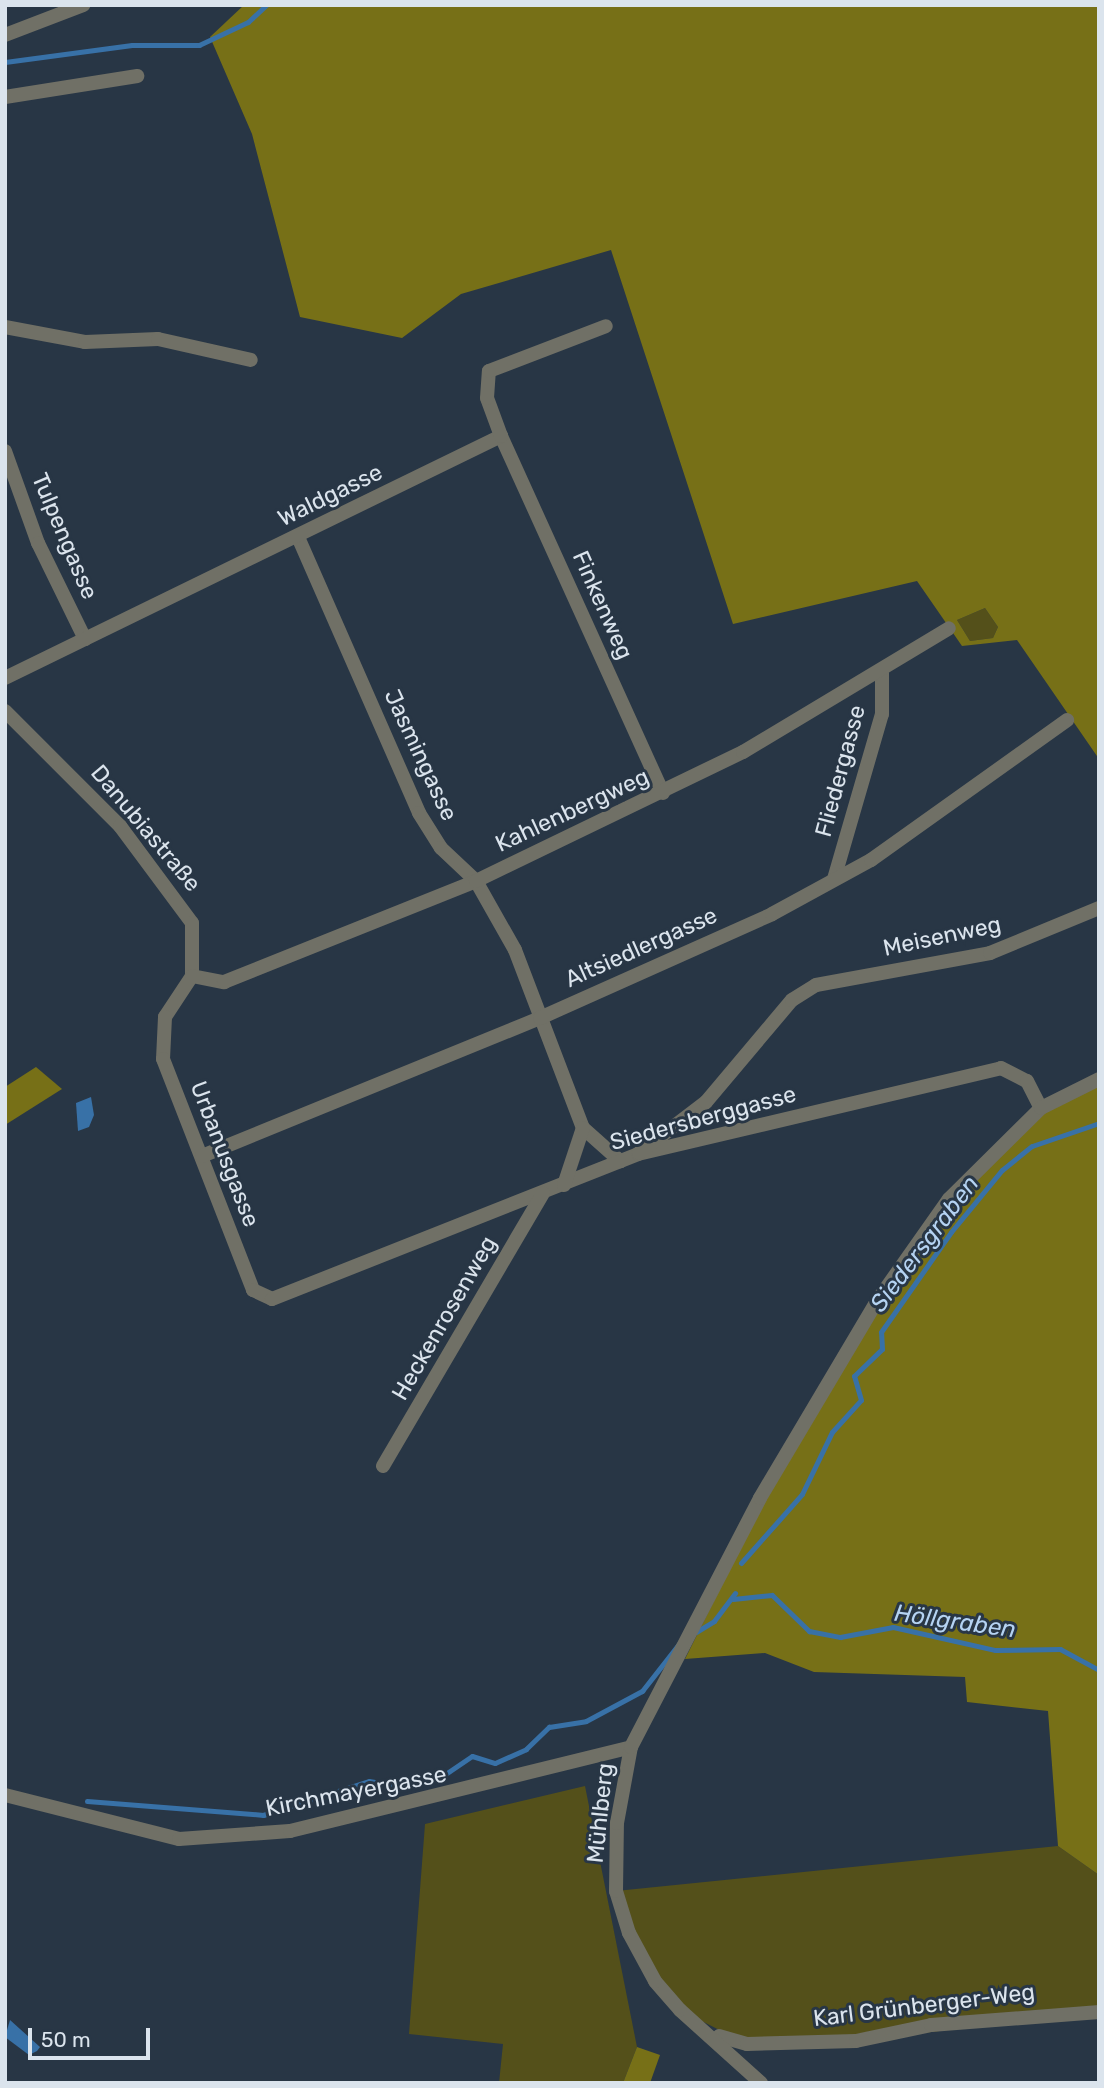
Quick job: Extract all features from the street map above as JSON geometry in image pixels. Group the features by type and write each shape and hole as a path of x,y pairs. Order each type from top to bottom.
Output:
{"street":[{"path":"5,35 83,5"},
{"path":"5,97 137,76"},
{"path":"501,436 487,398 489,371 606,326"},
{"path":"6,329 85,342 158,339 251,360"},
{"name":"Waldgasse","path":"5,678 501,436"},
{"name":"Finkenweg","path":"501,436 663,793"},
{"name":"Tulpengasse","path":"5,451 38,543 85,639"},
{"name":"Jasmingasse","path":"298,537 419,813 441,848 477,881 515,950 583,1128 620,1161"},
{"name":"Kahlenbergweg","path":"192,976 224,982 477,881 663,793 882,673 949,628"},
{"name":"Fliedergasse","path":"834,879 882,714 882,673"},
{"name":"Danubiastraße","path":"5,711 120,826 180,901 192,923 192,976 160,1034"},
{"name":"Altsiedlergasse","path":"202,1156 540,1018 834,879 871,860 1067,720"},
{"name":"Meisenweg","path":"638,1154 706,1102 792,1000 816,985 990,953 1099,908"},
{"name":"Urbanusgasse","path":"160,1034 163,1059 253,1290"},
{"name":"Siedersberggasse","path":"253,1290 272,1299 638,1154 1002,1068 1027,1081 1041,1108"},
{"path":"631,1747 688,1646 760,1498 877,1301 949,1199 1041,1108 1099,1079"},
{"path":"564,1185 583,1128"},
{"name":"Heckenrosenweg","path":"383,1466 543,1193"},
{"name":"Kirchmayergasse","path":"5,1795 179,1839 290,1831 631,1747"},
{"name":"Mühlberg","path":"631,1747 617,1824 616,1891 655,1981 761,2083"},
{"name":"Karl Grünberger-Weg","path":"714,2035 747,2043 856,2041 931,2025 1099,2011"}],"shaded area":[{"path":"244,5 1099,5 1099,759 1017,640 962,646 917,581 733,624 611,250 461,294 402,338 300,317 252,134 210,37","holes":["985,608 998,627 993,638 970,641 957,620"]},
{"path":"985,608 998,627 993,638 970,641 957,620"},
{"path":"36,1067 62,1089 5,1125 5,1087"},
{"path":"1099,1076 1099,1875 1058,1846 1048,1711 967,1702 965,1677 814,1672 765,1653 685,1659 790,1448 877,1305 949,1203 1042,1115"},
{"path":"585,1786 637,2047 623,2083 499,2083 503,2044 409,2034 425,1824"},
{"path":"1058,1846 1099,1875 1099,2012 856,2041 747,2044 680,2010 655,1981 616,1891"},
{"path":"637,2047 660,2055 650,2083 623,2083"}],"water":[{"path":"91,1097 94,1115 89,1127 78,1131 76,1103"},
{"path":"10,2020 40,2047 37,2051 29,2055 5,2037"}],"waterway":[{"path":"5,62 132,45 199,45 248,22 266,5"},
{"name":"Siedersgraben","path":"741,1563 802,1494 832,1432 861,1400 854,1376 882,1349 881,1332 951,1232 1002,1170 1032,1146 1099,1123"},
{"name":"Siedersgraben","path":"696,1632 714,1621 735,1593"},
{"name":"Höllgraben","path":"733,1599 772,1595 809,1631 840,1637 893,1627 995,1650 1060,1649 1099,1670"},
{"name":"Siedersgraben","path":"87,1801 263,1815 369,1781 398,1786 438,1779 472,1756 495,1763 526,1749 549,1727 586,1721 642,1691 682,1640"}]}
